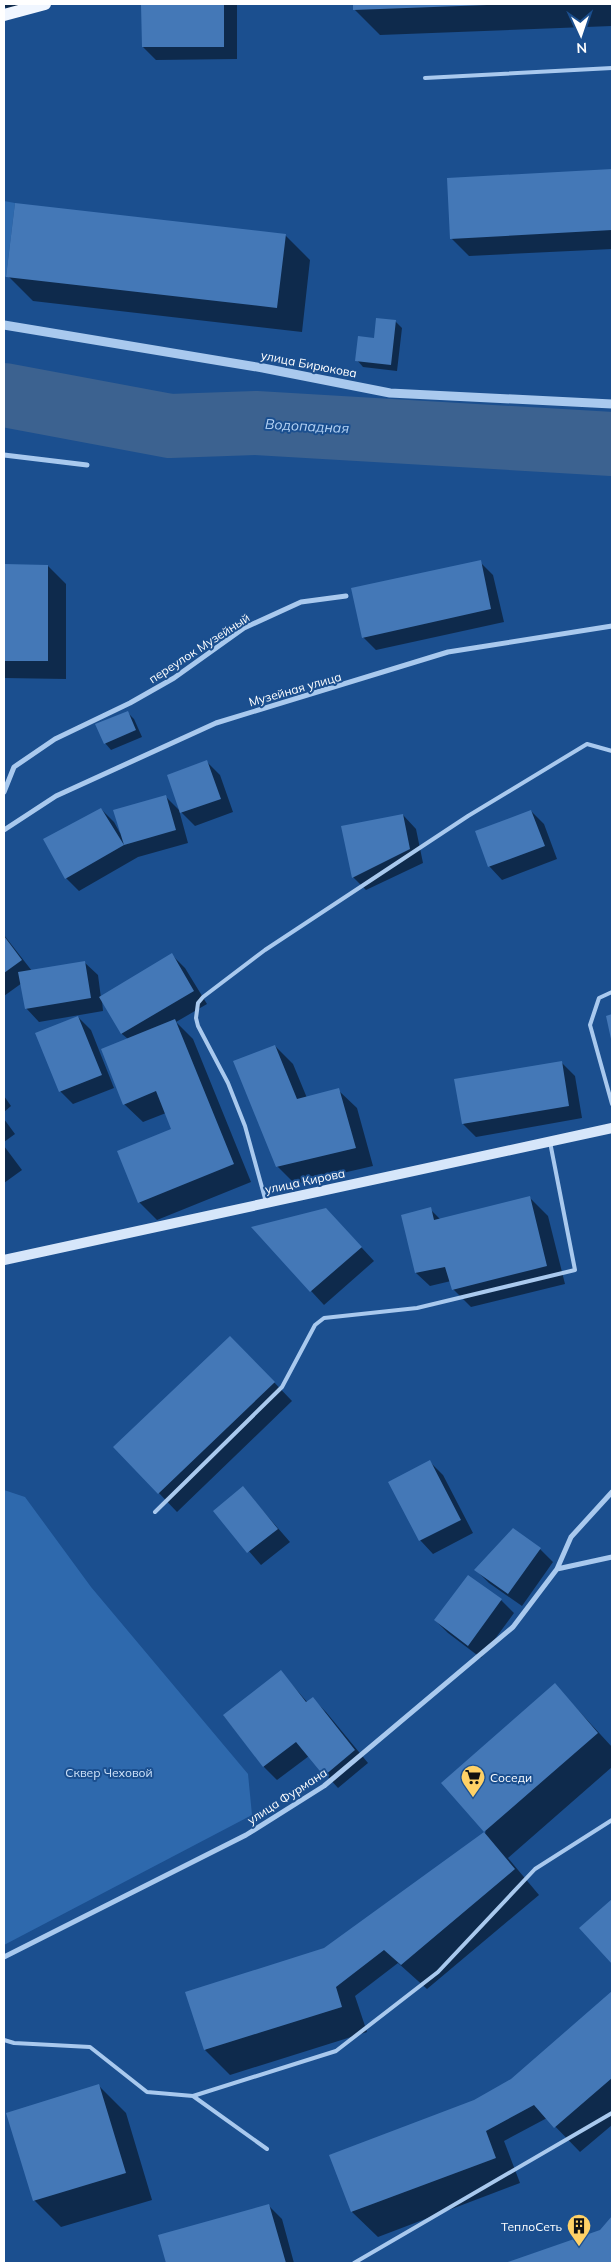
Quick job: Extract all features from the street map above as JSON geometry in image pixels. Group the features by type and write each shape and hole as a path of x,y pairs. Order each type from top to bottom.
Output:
{"main road":[{"path":"4,15 45,4"},
{"name":"улица Кирова","path":"4,1260 612,1128"}],"street":[{"name":"улица Бирюкова","path":"4,325 263,368 390,393 612,404"},
{"path":"4,454 87,465"},
{"name":"переулок Музейный","path":"4,792 14,767 56,739 130,703 174,678 244,628 302,602 346,596"},
{"name":"Музейная улица","path":"4,830 56,796 216,723 448,652 612,626"},
{"name":"улица Фурмана","path":"4,1957 246,1835 324,1786 513,1627 557,1569 571,1537 612,1492"},
{"path":"557,1569 612,1556"}],"lane":[{"path":"425,78 612,68"},
{"path":"266,1202 245,1126 228,1084 198,1026 196,1010 203,997 265,950 460,821 587,744 612,751"},
{"path":"612,992 599,998 590,1025 612,1104"},
{"path":"155,1512 282,1387 315,1325 324,1318 417,1308 575,1270 550,1142"},
{"path":"4,2040 14,2043 90,2047 146,2092 194,2096 336,2051 438,1972 535,1870 612,1820"},
{"path":"194,2096 267,2148"},
{"path":"354,2263 612,2113"}],"green space":[{"path":"4,201 15,203 6,277 4,276"},
{"name":"Сквер Чеховой","path":"4,1490 25,1497 91,1587 248,1774 252,1815 4,1945"}],"building":[{"path":"141,4 224,4 224,47 142,47"},
{"path":"353,4 487,4 487,5 353,10"},
{"path":"612,169 612,230 450,239 447,178"},
{"path":"15,203 286,234 277,308 6,277"},
{"path":"376,318 396,320 391,365 355,361 358,336 374,338"},
{"path":"481,560 491,609 362,638 351,588"},
{"path":"4,564 48,565 48,661 4,661"},
{"path":"128,711 136,730 104,744 95,724"},
{"path":"207,760 221,799 180,813 167,775"},
{"path":"166,795 176,830 124,845 113,810"},
{"path":"101,808 124,845 65,879 43,839"},
{"path":"531,810 545,846 488,867 475,831"},
{"path":"403,814 410,849 352,878 341,826"},
{"path":"4,936 22,960 4,973"},
{"path":"172,953 194,991 121,1034 99,997"},
{"path":"85,961 91,998 25,1009 18,972"},
{"path":"612,1014 612,1039 611,1039 606,1016"},
{"path":"78,1016 102,1075 59,1092 35,1033"},
{"path":"175,1019 234,1164 138,1203 117,1151 171,1129 156,1091 123,1105 101,1049"},
{"path":"275,1045 297,1099 339,1088 356,1148 276,1167 233,1061"},
{"path":"562,1061 569,1106 462,1124 454,1079"},
{"path":"530,1196 547,1266 452,1290 445,1267 415,1273 401,1215 431,1207 434,1220"},
{"path":"326,1208 362,1247 310,1292 251,1227"},
{"path":"230,1336 275,1382 158,1494 113,1447"},
{"path":"430,1460 461,1520 419,1541 388,1482"},
{"path":"243,1486 278,1529 247,1553 213,1511"},
{"path":"513,1528 541,1548 508,1594 474,1570"},
{"path":"468,1575 502,1599 468,1646 434,1620"},
{"path":"281,1670 306,1702 313,1697 355,1750 324,1776 296,1742 263,1767 223,1715"},
{"path":"555,1683 598,1733 484,1832 441,1783"},
{"path":"484,1832 515,1869 401,1965 384,1950 336,1987 342,2007 204,2050 185,1992 324,1948"},
{"path":"612,1899 612,1964 579,1928"},
{"path":"612,1991 612,2078 554,2128 534,2105 486,2131 496,2158 351,2212 329,2155 474,2100 511,2079"},
{"path":"99,2084 126,2173 33,2201 6,2113"},
{"path":"269,2204 286,2263 166,2263 158,2235"},
{"name":"ТеплоСеть","path":"612,2216 612,2263 505,2263 600,2230"}],"waterway":[{"name":"Водопадная","path":"4,395 170,426 256,423 612,444"}],"place":[{"name":"Соседи","path":"473,1798"},
{"name":"ТеплоСеть","path":"579,2247"}]}
